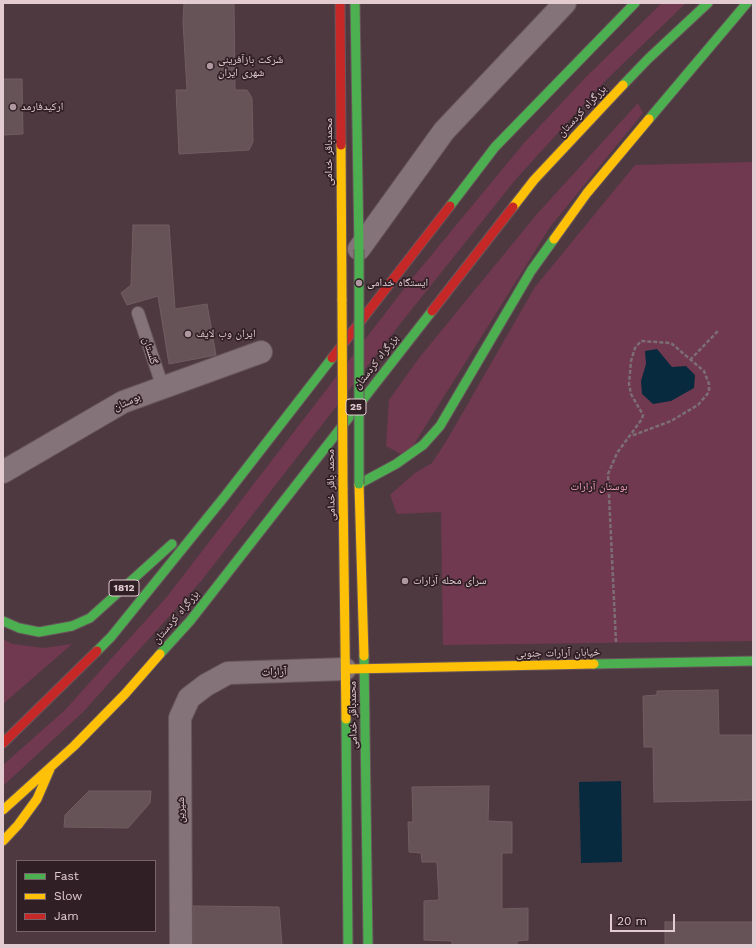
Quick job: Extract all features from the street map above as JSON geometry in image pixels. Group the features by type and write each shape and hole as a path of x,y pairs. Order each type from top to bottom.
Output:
{"main road":[{"name":"محمدباقر خدامی","path":"340,3 342,300"},
{"path":"355,3 359,249 359,484 396,464 423,445 440,426 531,271 587,193 747,3"},
{"path":"3,743 111,637 225,496 495,147 635,3"},
{"name":"بزرگراه کردستان","path":"3,810 50,769 125,694 190,621 534,180 648,59 708,3"},
{"name":"محمد باقر خدامی","path":"342,300 343,488 354,669"},
{"path":"343,453 359,452"},
{"name":"محمدباقر خدامی","path":"348,945 359,484"},
{"name":"1812","path":"3,621 19,628 39,632 72,626 90,618 225,496"},
{"name":"خیابان آرارات جنوبی","path":"354,669 753,661"},
{"name":"محمدباقر خدامی","path":"354,669 368,945"},
{"path":"3,841 18,825 37,800 50,769"}],"street":[{"path":"359,249 444,131 566,3"},
{"name":"بوستان","path":"3,472 123,402 260,352"},
{"name":"آرارات","path":"206,685 228,673 354,669"},
{"name":"شیرین","path":"182,945 180,718 189,698 206,685"}],"lane":[{"name":"گلستان","path":"138,313 163,388"}],"path":[{"path":"690,360 718,331"},
{"path":"617,664 608,474 617,454 631,436 643,415 632,394 629,384 631,361 635,348 641,341 671,342 704,371 709,392 706,398 698,405 672,421 631,436"}],"green space":[{"path":"662,3 686,3 604,82 516,179 400,324 202,580 83,712 3,786 3,765 64,711 166,598 410,281 524,143 586,77"},
{"path":"638,103 643,113 550,227 413,446 401,454 386,446 389,400 419,358 537,214"},
{"name":"بوستان آرارات","path":"753,162 753,641 443,645 441,512 397,514 390,495 415,473 432,463 447,440 535,287 635,165"},
{"path":"3,639 12,644 44,648 72,644 3,704"}],"water":[{"path":"657,349 672,367 686,366 695,375 694,388 671,401 653,404 642,394 641,381 646,364 645,351"},
{"path":"621,781 622,862 581,863 579,782"}],"building":[{"path":"184,3 234,3 235,90 247,90 252,98 253,142 249,150 179,154 176,90 187,90 183,22"},
{"name":"ارکیدفارمد","path":"3,79 22,79 23,134 3,135"},
{"path":"133,225 169,225 175,309 207,304 216,355 169,364 158,296 127,305 121,293 131,285"},
{"path":"718,690 719,735 753,735 753,800 654,802 653,747 644,747 643,696 657,695 657,691"},
{"path":"489,786 488,821 512,822 512,853 502,853 502,909 528,908 528,940 517,941 517,945 452,945 452,941 424,940 424,901 439,900 437,862 422,862 421,853 409,852 408,822 413,822 412,787"},
{"path":"89,791 151,791 150,803 128,828 64,827 65,815"},
{"path":"193,906 279,907 282,945 193,945"},
{"path":"665,922 753,922 753,945 665,945"}],"traffic: fast":[{"path":"355,3 359,249"},
{"path":"450,206 495,147 635,3"},
{"path":"623,85 648,59 708,3"},
{"path":"649,119 747,3"},
{"path":"359,484 396,464 423,445 440,426 531,271 554,239"},
{"path":"359,249 359,484"},
{"path":"160,654 190,621 432,311"},
{"path":"97,651 111,637 225,496 332,358"},
{"path":"3,621 19,628 39,632 72,626 90,618 172,544"},
{"path":"364,656 368,945"},
{"path":"594,664 753,661"},
{"path":"346,719 348,945"}],"traffic: slow":[{"path":"513,207 534,180 623,85"},
{"path":"554,239 587,193 649,119"},
{"path":"341,145 342,300"},
{"path":"342,300 343,488"},
{"path":"359,484 364,656"},
{"path":"343,488 346,719"},
{"path":"3,810 74,746 125,694 160,654"},
{"path":"350,669 594,664"},
{"path":"3,841 18,825 37,799 50,769"}],"traffic: jam":[{"path":"340,3 341,145"},
{"path":"332,358 450,206"},
{"path":"432,311 513,207"},
{"path":"3,743 97,651"}],"place":[{"name":"شَرکت بازآفرینی شهری ایران","path":"210,66"},
{"name":"ارکیدفارمد","path":"13,107"},
{"name":"ایستگاه خدامی","path":"359,283"},
{"name":"ایران وب لایف","path":"188,334"},
{"name":"سرای محله آرارات","path":"405,581"}]}
